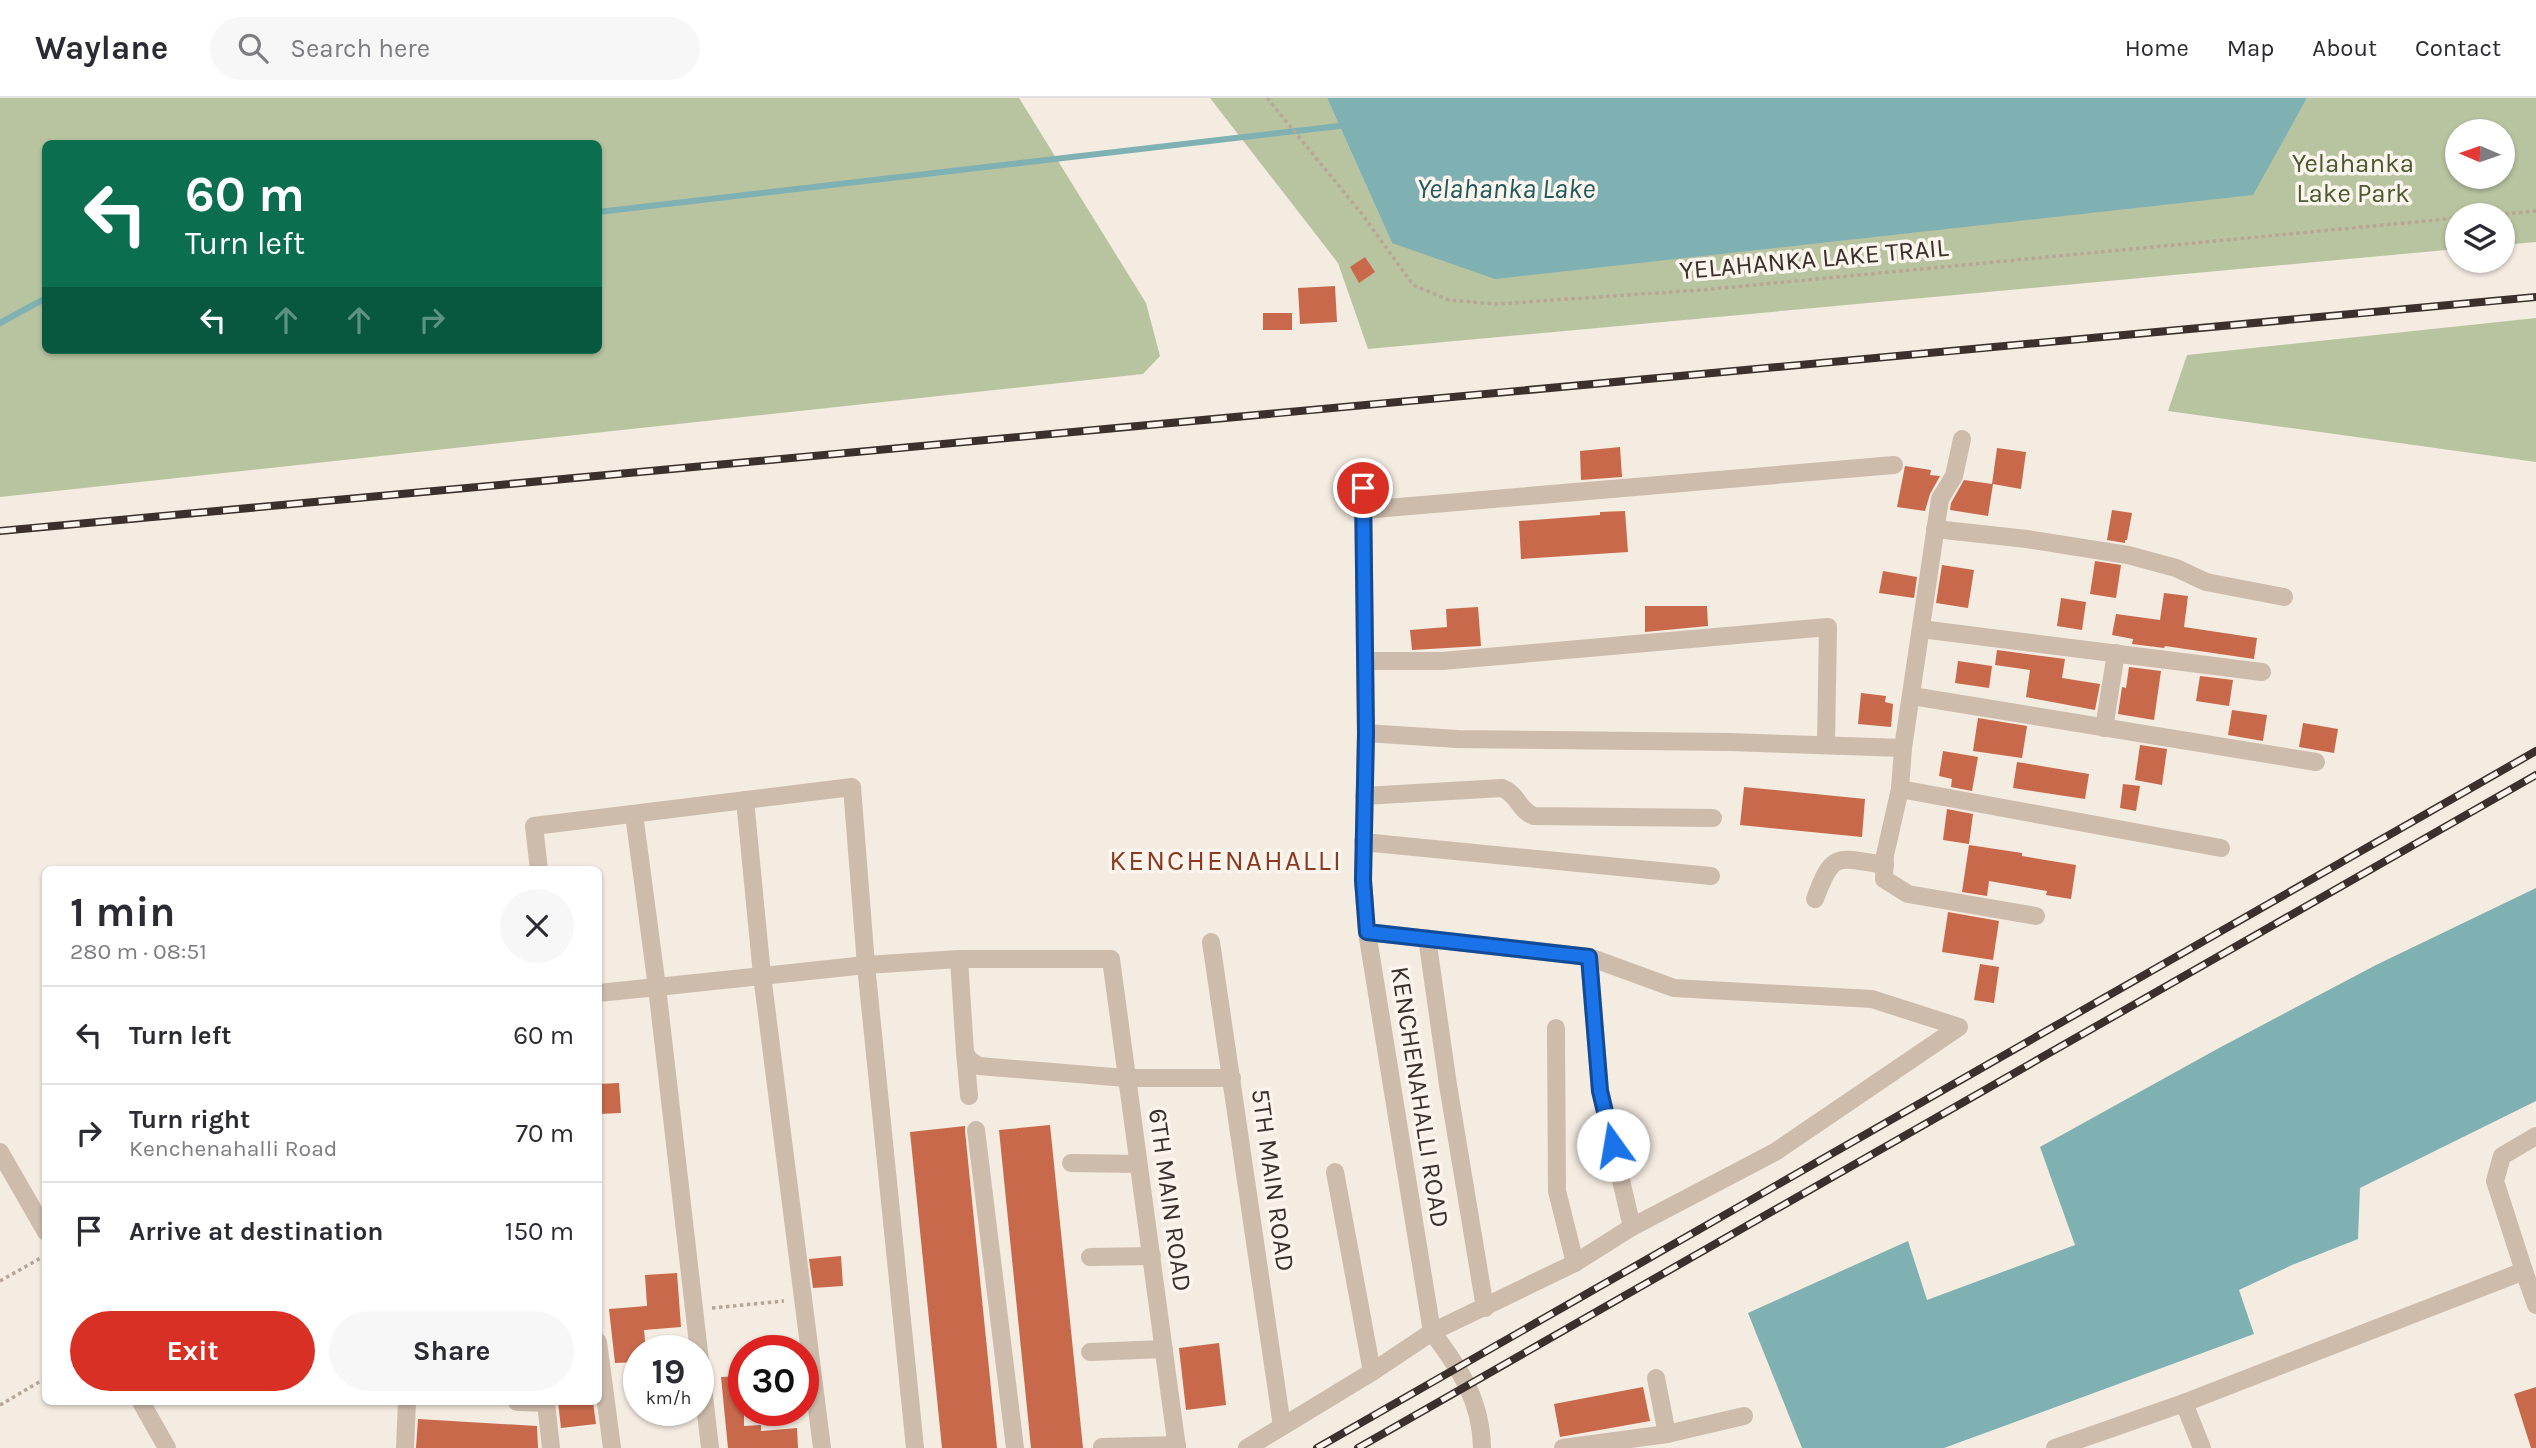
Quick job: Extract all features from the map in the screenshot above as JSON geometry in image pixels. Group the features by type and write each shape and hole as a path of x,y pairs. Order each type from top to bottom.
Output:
{"street":[{"path":"1962,439 1954,476 1940,499 1903,748 1900,789 1884,879 1908,894 2036,916"},
{"path":"1363,510 1894,465"},
{"name":"KENCHENAHALLI ROAD","path":"1363,488 1366,661 1363,842 1367,932 1432,1332 1458,1366 1468,1385 1482,1426 1482,1448"},
{"path":"1936,529 2027,539 2128,555 2176,568 2206,582 2284,597"},
{"path":"1366,661 1442,661 1828,627 1826,745"},
{"path":"1921,629 2262,672"},
{"path":"2104,728 2116,653"},
{"path":"1912,696 2316,762"},
{"path":"1366,733 1457,740 1729,742 1903,748"},
{"path":"539,866 534,826 852,787 866,965 915,1448"},
{"path":"1364,796 1502,788 1511,791 1524,813 1534,816 1713,818"},
{"path":"1900,789 2221,849"},
{"path":"744,800 762,975 822,1448"},
{"path":"634,814 657,986 710,1448"},
{"path":"1363,842 1711,876"},
{"path":"1815,899 1825,871 1832,863 1842,859 1885,865"},
{"path":"1247,1448 1432,1332 1575,1263 1632,1227 1775,1152 1959,1027 1872,999 1674,988 1589,957 1367,932"},
{"path":"1427,938 1485,1308"},
{"name":"5TH MAIN ROAD","path":"1211,942 1283,1426"},
{"path":"1589,957 1600,1091 1632,1227"},
{"path":"602,993 866,965 959,959 969,1096"},
{"name":"6TH MAIN ROAD","path":"959,959 1111,959 1177,1446"},
{"path":"1556,1028 1557,1191 1575,1263"},
{"path":"965,1052 969,1060 979,1066 1126,1078 1231,1078"},
{"path":"976,1130 1015,1448"},
{"path":"2536,1136 2502,1156 2496,1181 2536,1305"},
{"path":"0,1152 42,1225"},
{"path":"1070,1163 1138,1164"},
{"path":"1335,1172 1372,1372"},
{"path":"1090,1257 1152,1256"},
{"path":"2055,1448 2184,1404 2525,1271"},
{"path":"1090,1352 1164,1349"},
{"path":"602,1372 612,1448"},
{"path":"1656,1378 1667,1434"},
{"path":"2184,1404 2202,1448"},
{"path":"143,1405 167,1448"},
{"path":"405,1448 407,1405"},
{"path":"546,1405 551,1448"},
{"path":"1563,1448 1667,1434 1744,1416"},
{"path":"1102,1447 1177,1446"}],"path":[{"name":"YELAHANKA LAKE TRAIL","path":"1267,98 1362,214 1413,285 1449,300 1496,304 1701,290 2445,219"},
{"path":"2515,213 2536,211"},
{"path":"0,1281 42,1257"},
{"path":"695,1310 803,1300"},
{"path":"0,1405 42,1380"}],"green space":[{"path":"0,98 1019,98 1146,303 1160,356 1143,374 0,497"},
{"name":"Yelahanka Lake Park","path":"1210,98 1327,98 1392,243 2252,195 2307,98 2536,98 2536,242 2515,244 2515,203 2445,203 2445,250 1368,349 1338,263"},
{"path":"2536,318 2536,462 2168,411 2187,355"}],"water":[{"name":"Yelahanka Lake","path":"1327,98 2307,98 2253,195 1495,279 1392,243"},
{"path":"2536,888 2536,1101 2360,1188 2358,1239 2292,1265 2239,1290 2254,1334 1944,1448 1802,1448 1748,1313 1908,1241 1927,1300 2075,1245 2040,1147 2376,965"}],"building":[{"path":"1365,257 1375,272 1359,283 1350,267"},
{"path":"1335,286 1337,322 1300,324 1298,288"},
{"path":"1263,313 1292,313 1292,330 1263,330"},
{"path":"1620,447 1622,477 1581,480 1580,451"},
{"path":"1997,448 2026,452 2021,489 1993,484 1988,516 1950,510 1964,480 1992,484"},
{"path":"1905,466 1931,470 1930,475 1940,476 1930,494 1925,511 1897,507"},
{"path":"2112,510 2132,513 2125,543 2107,540"},
{"path":"1625,511 1628,552 1521,559 1519,521"},
{"path":"2095,561 2121,565 2116,598 2090,594"},
{"path":"1942,565 1974,570 1968,608 1936,603"},
{"path":"1883,571 1917,577 1914,598 1879,593"},
{"path":"2164,593 2188,596 2184,627 2257,638 2254,659 2132,644 2133,639 2112,635 2116,614 2160,620"},
{"path":"2061,598 2086,602 2082,630 2057,626"},
{"path":"1645,606 1707,606 1708,626 1645,632"},
{"path":"1478,607 1481,646 1412,650 1410,630 1447,627 1446,609"},
{"path":"1997,650 2065,659 2062,678 2100,684 2095,710 2026,697 2030,670 1995,665"},
{"path":"1958,661 1992,666 1989,688 1955,683"},
{"path":"2129,667 2161,671 2154,720 2118,714 2122,687 2126,688"},
{"path":"2200,676 2233,680 2229,706 2196,701"},
{"path":"1861,693 1886,696 1885,702 1893,704 1891,727 1858,724"},
{"path":"2232,710 2267,715 2263,741 2228,735"},
{"path":"1978,718 2027,726 2022,758 1973,751"},
{"path":"2303,723 2338,729 2334,753 2299,747"},
{"path":"2140,745 2167,749 2162,785 2135,780"},
{"path":"1943,751 1978,757 1972,791 1951,787 1952,779 1939,776"},
{"path":"2017,762 2089,774 2085,799 2013,788"},
{"path":"2123,784 2140,786 2136,811 2120,808"},
{"path":"1744,787 1865,799 1862,837 1740,825"},
{"path":"1947,809 1973,814 1969,844 1943,840"},
{"path":"1969,845 2076,865 2071,899 2046,895 2047,891 1989,881 1987,896 1962,892"},
{"path":"1948,912 1999,921 1993,960 1942,952"},
{"path":"1980,964 1999,967 1994,1003 1974,1000"},
{"path":"619,1083 621,1113 602,1114 602,1084"},
{"path":"1050,1125 1083,1448 1031,1448 999,1130"},
{"path":"965,1126 997,1448 942,1448 910,1132"},
{"path":"841,1256 843,1286 813,1288 809,1259"},
{"path":"677,1273 681,1327 644,1330 644,1335 623,1335 623,1363 615,1363 609,1309 647,1306 645,1275"},
{"path":"1219,1343 1226,1405 1186,1410 1179,1348"},
{"path":"721,1377 728,1377 728,1426 761,1426 761,1431 797,1428 798,1448 728,1448"},
{"path":"1643,1387 1650,1421 1560,1437 1554,1404"},
{"path":"2536,1387 2536,1448 2531,1448 2514,1394"},
{"path":"558,1405 593,1405 596,1424 561,1428"},
{"path":"418,1419 537,1426 538,1448 416,1448"}],"waterway":[{"path":"602,212 1348,125"},
{"path":"0,323 42,300"}],"railway":[{"path":"0,531 2536,297"},
{"path":"1317,1448 2536,751"},
{"path":"1358,1448 2536,775"}],"district":[{"name":"KENCHENAHALLI","path":"1226,860"}],"route":[{"path":"1363,488 1366,733 1363,880 1367,932 1589,957 1600,1091 1613,1145"}]}
